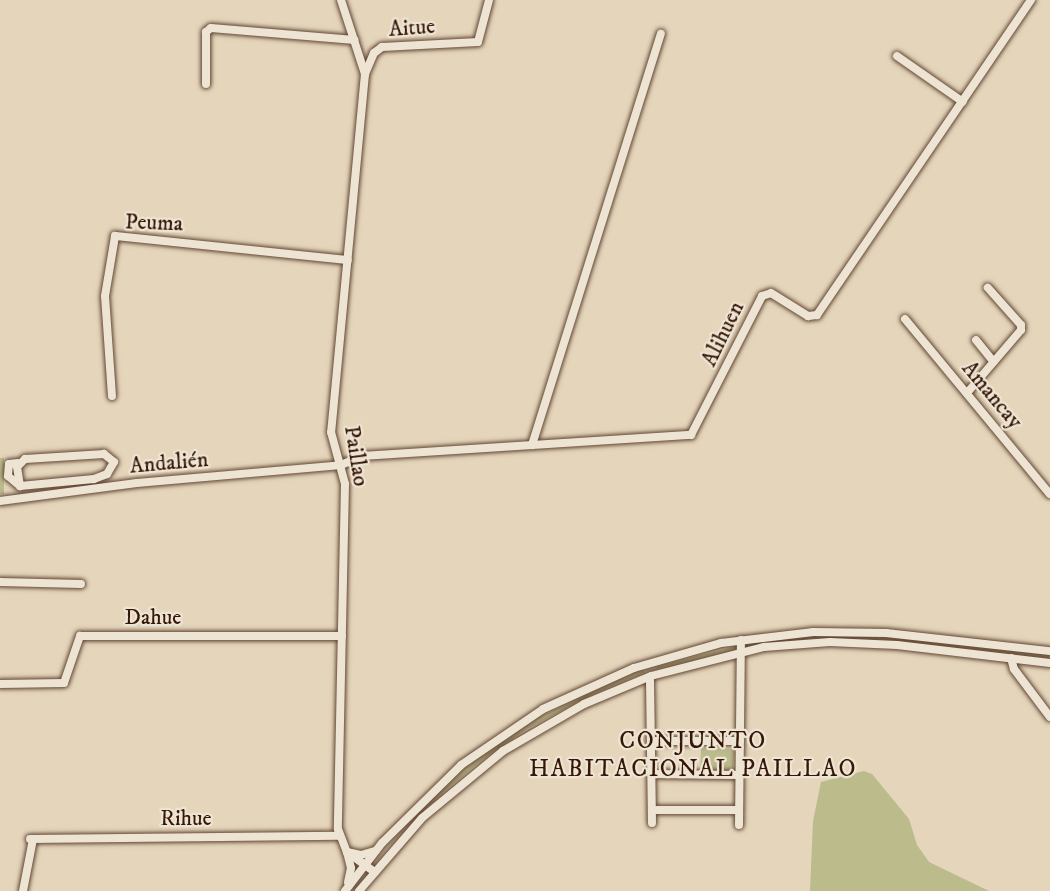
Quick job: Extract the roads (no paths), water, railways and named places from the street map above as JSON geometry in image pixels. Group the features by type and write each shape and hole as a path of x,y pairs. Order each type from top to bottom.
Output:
{"street":[{"name":"Paillao","path":"341,0 365,74 331,432 332,447 341,465 345,484 337,745 339,836 347,852 373,871"},
{"name":"Aitue","path":"365,74 376,51 382,47 478,42 489,0"},
{"name":"Alihuen","path":"341,465 362,456 691,435 762,296 771,293 808,316 817,315 963,102 1028,1"},
{"path":"206,84 206,32 211,28 354,40"},
{"path":"532,445 661,34"},
{"path":"897,56 963,102"},
{"name":"Peuma","path":"112,396 105,296 115,236 348,260"},
{"path":"968,393 1021,330 1021,325 988,288"},
{"name":"Amancay","path":"905,320 1050,494"},
{"path":"976,340 994,362"},
{"path":"110,471 94,479 20,486 8,476 9,464 25,459 104,454 114,462 110,471 112,486"},
{"name":"Andalién","path":"0,501 112,486 341,465"},
{"path":"0,582 81,584"},
{"path":"346,890 375,851 443,779 501,735 580,690 647,664 741,640 789,633 861,631 1050,651"},
{"name":"Dahue","path":"0,684 64,683 80,636 342,636"},
{"path":"739,825 741,640"},
{"path":"359,891 373,871 422,818 503,751 584,704 650,678 741,653 786,645 853,642 1050,663"},
{"path":"1011,658 1014,669 1050,717"},
{"path":"647,664 650,678 652,824"},
{"path":"651,741 740,741"},
{"path":"651,774 739,775"},
{"path":"652,810 739,810"},
{"name":"Rihue","path":"23,891 31,839 339,836"},
{"path":"346,890 351,868 347,852 361,855 375,851"}],"district":[{"name":"CONJUNTO HABITACIONAL PAILLAO","path":"693,756"}]}
